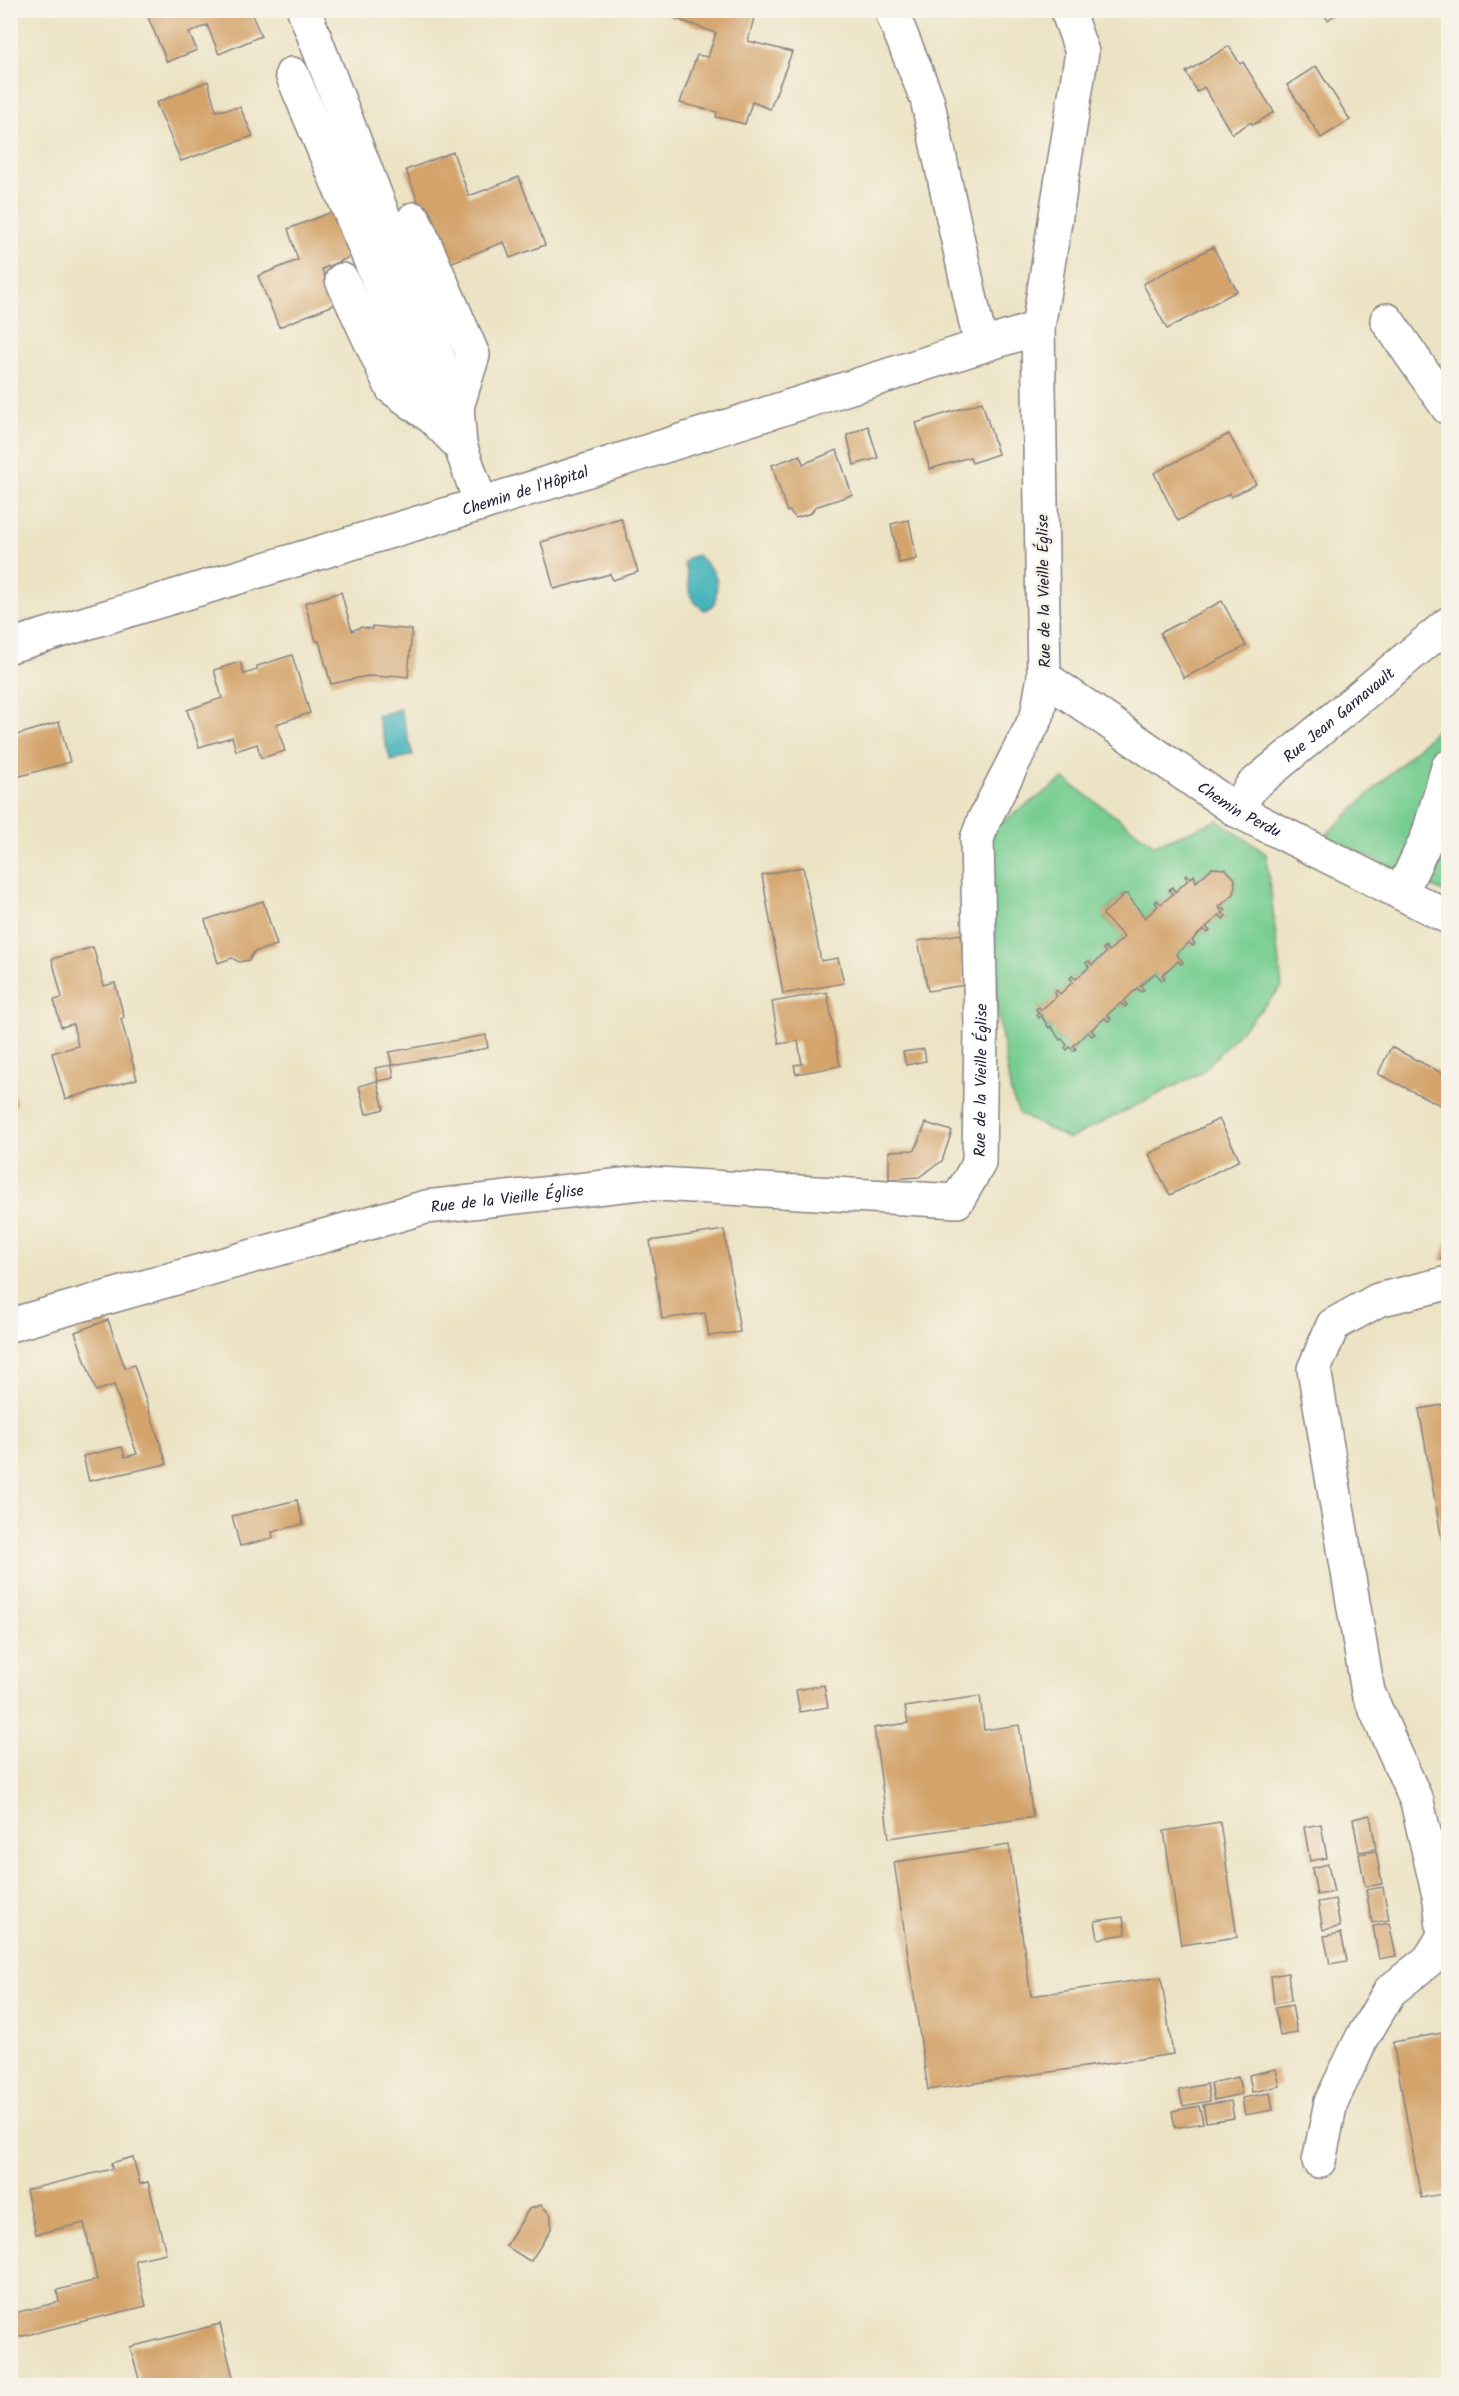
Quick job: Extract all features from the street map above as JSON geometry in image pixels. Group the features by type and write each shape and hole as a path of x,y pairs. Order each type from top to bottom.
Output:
{"street":[{"path":"304,10 445,413 460,445 481,504"},
{"path":"891,10 927,99 981,346"},
{"name":"Rue de la Vieille Église","path":"10,1325 426,1207 639,1183 957,1201 979,1163 981,1027 977,840 984,820 1037,716 1044,677 1038,328 1082,52 1066,10"},
{"path":"292,74 420,379 445,413"},
{"path":"414,219 474,355 445,413"},
{"path":"342,280 392,388 445,413"},
{"path":"1387,320 1449,408"},
{"name":"Chemin de l'Hôpital","path":"10,646 481,504 1038,328"},
{"name":"Rue Jean Garnavault","path":"1236,810 1252,786 1449,624"},
{"name":"Chemin Perdu","path":"1044,677 1236,810 1449,917"},
{"path":"1401,893 1428,836 1449,767"},
{"path":"1319,2161 1331,2103 1361,2040 1390,1991 1429,1960 1444,1936 1440,1900 1417,1802 1368,1692 1314,1369 1333,1324 1378,1300 1449,1283"}],"green space":[{"path":"1448,719 1448,894 1325,836"},
{"path":"1064,779 1155,845 1218,820 1266,854 1282,987 1201,1073 1069,1139 1020,1115 1011,1094 997,1008 991,830","holes":["1212,868 1226,869 1235,879 1234,894 1219,907 1221,910 1225,909 1222,913 1226,917 1223,919 1220,915 1206,927 1209,931 1207,933 1204,929 1192,940 1195,944 1193,946 1189,943 1176,954 1183,962 1181,964 1178,961 1162,975 1165,978 1163,980 1155,973 1140,986 1143,990 1141,992 1137,988 1124,1001 1127,1005 1124,1007 1121,1003 1107,1015 1111,1019 1108,1021 1105,1018 1091,1030 1094,1034 1092,1036 1088,1032 1073,1046 1076,1049 1073,1051 1070,1047 1067,1050 1067,1045 1056,1036 1058,1034 1051,1026 1049,1028 1041,1015 1039,1018 1037,1015 1039,1007 1041,1010 1057,996 1054,992 1056,990 1060,994 1073,982 1070,978 1072,976 1076,979 1089,967 1086,963 1089,961 1092,965 1106,953 1103,949 1105,947 1109,951 1124,937 1105,918 1104,913 1124,894 1145,918 1158,906 1155,902 1157,900 1161,904 1173,894 1169,890 1172,888 1175,892 1188,880 1185,876 1187,874 1191,878 1195,876 1196,882"]}],"water":[{"path":"697,555 713,572 717,582 714,605 705,610 690,595 684,563 688,558"},
{"path":"400,709 413,755 391,761 377,716"}],"building":[{"path":"145,10 250,10 261,36 219,54 207,25 189,33 197,50 167,62"},
{"path":"672,10 756,10 748,41 792,52 770,109 752,102 745,124 716,117 717,112 680,103 697,55 708,57 716,33 669,16"},
{"path":"1320,10 1340,10 1328,20"},
{"path":"1229,46 1240,64 1243,62 1274,112 1253,125 1251,122 1232,134 1204,87 1197,92 1186,72"},
{"path":"1316,66 1350,120 1321,138 1287,85"},
{"path":"208,81 216,111 240,107 253,136 181,161 156,103"},
{"path":"453,152 469,196 519,177 545,245 510,258 504,242 442,266 406,170"},
{"path":"337,210 352,256 322,269 336,304 279,327 258,276 298,260 288,229"},
{"path":"1213,247 1237,291 1167,329 1143,284"},
{"path":"982,402 998,454 972,463 970,457 930,469 916,423"},
{"path":"868,426 878,458 854,465 847,435"},
{"path":"1229,434 1256,484 1231,497 1230,493 1178,521 1154,473"},
{"path":"837,450 852,495 815,507 811,513 796,518 789,511 787,512 772,465 800,455 803,464"},
{"path":"621,518 638,572 613,580 610,574 554,589 541,542"},
{"path":"909,520 917,559 899,563 891,524"},
{"path":"341,592 352,631 361,627 372,629 372,626 412,630 408,677 367,676 331,684 305,603"},
{"path":"1222,601 1246,646 1184,678 1160,633"},
{"path":"292,655 310,713 276,724 285,751 261,758 257,744 236,751 232,737 199,747 187,710 222,698 214,670 240,662 244,674 257,670 257,666"},
{"path":"59,722 70,762 10,779 10,737"},
{"path":"803,867 821,961 838,958 844,983 783,994 762,875"},
{"path":"1212,868 1226,869 1235,879 1234,894 1219,907 1221,910 1223,908 1226,910 1222,913 1226,916 1223,919 1220,915 1206,927 1210,931 1207,933 1204,929 1192,940 1195,944 1193,946 1189,943 1176,954 1183,962 1181,964 1178,961 1162,975 1165,978 1162,980 1155,973 1140,986 1144,990 1141,992 1137,988 1124,1001 1127,1005 1125,1007 1121,1003 1107,1015 1111,1019 1108,1021 1105,1018 1091,1030 1095,1034 1092,1036 1088,1032 1073,1046 1076,1049 1073,1051 1070,1047 1067,1050 1065,1048 1067,1045 1062,1039 1060,1040 1051,1026 1049,1028 1041,1015 1039,1018 1036,1015 1039,1013 1036,1009 1039,1007 1041,1010 1057,996 1054,992 1056,990 1060,994 1073,982 1070,978 1072,976 1076,979 1089,967 1086,963 1089,961 1092,965 1106,953 1103,949 1105,947 1109,951 1124,937 1103,913 1124,894 1127,894 1145,918 1158,906 1155,902 1157,900 1161,904 1173,894 1169,890 1172,887 1175,892 1188,880 1185,876 1187,874 1191,878 1194,875 1196,882"},
{"path":"263,901 277,945 254,952 249,960 239,962 232,958 218,963 205,920"},
{"path":"961,934 965,985 928,991 918,941"},
{"path":"93,947 104,986 115,983 124,1017 121,1019 137,1079 65,1099 52,1053 78,1046 73,1024 61,1027 54,1000 62,998 52,959"},
{"path":"827,992 840,1066 796,1074 794,1065 802,1064 798,1041 779,1044 772,1002"},
{"path":"486,1035 488,1048 392,1065 389,1052"},
{"path":"1391,1047 1448,1076 1448,1109 1378,1074"},
{"path":"924,1049 926,1061 906,1065 903,1052"},
{"path":"392,1065 394,1078 378,1081 375,1068"},
{"path":"377,1081 384,1109 366,1114 359,1086"},
{"path":"10,1084 17,1105 10,1107"},
{"path":"1219,1119 1240,1160 1170,1195 1149,1154"},
{"path":"926,1123 952,1131 942,1161 919,1177 889,1179 889,1151 915,1150"},
{"path":"724,1230 740,1332 709,1336 705,1313 662,1319 650,1241"},
{"path":"1448,1239 1448,1260 1440,1260"},
{"path":"108,1320 125,1368 134,1365 167,1464 89,1481 83,1456 122,1447 125,1457 137,1454 114,1385 96,1391 75,1332"},
{"path":"1448,1404 1448,1570 1447,1570 1419,1409"},
{"path":"297,1500 303,1524 272,1532 273,1538 240,1546 232,1516"},
{"path":"824,1685 828,1707 800,1712 796,1690"},
{"path":"980,1696 984,1730 1019,1725 1033,1817 889,1838 874,1728 908,1723 905,1707"},
{"path":"1370,1815 1376,1849 1359,1852 1353,1819"},
{"path":"1220,1822 1237,1937 1181,1945 1164,1831"},
{"path":"1321,1824 1327,1858 1310,1861 1304,1827"},
{"path":"1009,1845 1031,1996 1161,1977 1173,2054 928,2090 894,1862"},
{"path":"1376,1851 1382,1884 1365,1887 1359,1854"},
{"path":"1328,1864 1334,1892 1317,1895 1312,1868"},
{"path":"1383,1887 1389,1920 1372,1923 1366,1890"},
{"path":"1335,1899 1340,1927 1323,1930 1318,1902"},
{"path":"1123,1917 1126,1934 1098,1939 1095,1921"},
{"path":"1389,1923 1396,1956 1379,1959 1373,1926"},
{"path":"1341,1933 1347,1961 1330,1964 1324,1936"},
{"path":"1288,1973 1291,2001 1274,2004 1271,1976"},
{"path":"1292,2005 1297,2033 1280,2036 1275,2008"},
{"path":"1448,2032 1448,2193 1421,2198 1393,2042"},
{"path":"1276,2069 1280,2086 1252,2092 1249,2075"},
{"path":"1238,2077 1242,2094 1214,2100 1211,2083"},
{"path":"1207,2084 1210,2101 1183,2106 1179,2090"},
{"path":"1270,2093 1273,2110 1245,2115 1242,2098"},
{"path":"1231,2101 1234,2118 1206,2122 1203,2105"},
{"path":"1199,2106 1203,2123 1175,2128 1172,2111"},
{"path":"133,2157 140,2184 148,2182 166,2253 135,2260 146,2306 10,2339 10,2314 59,2302 57,2290 97,2280 84,2223 36,2234 26,2190 112,2169 111,2163"},
{"path":"541,2205 551,2215 551,2229 531,2261 506,2246 529,2209"},
{"path":"220,2324 235,2386 141,2386 130,2347"}]}
